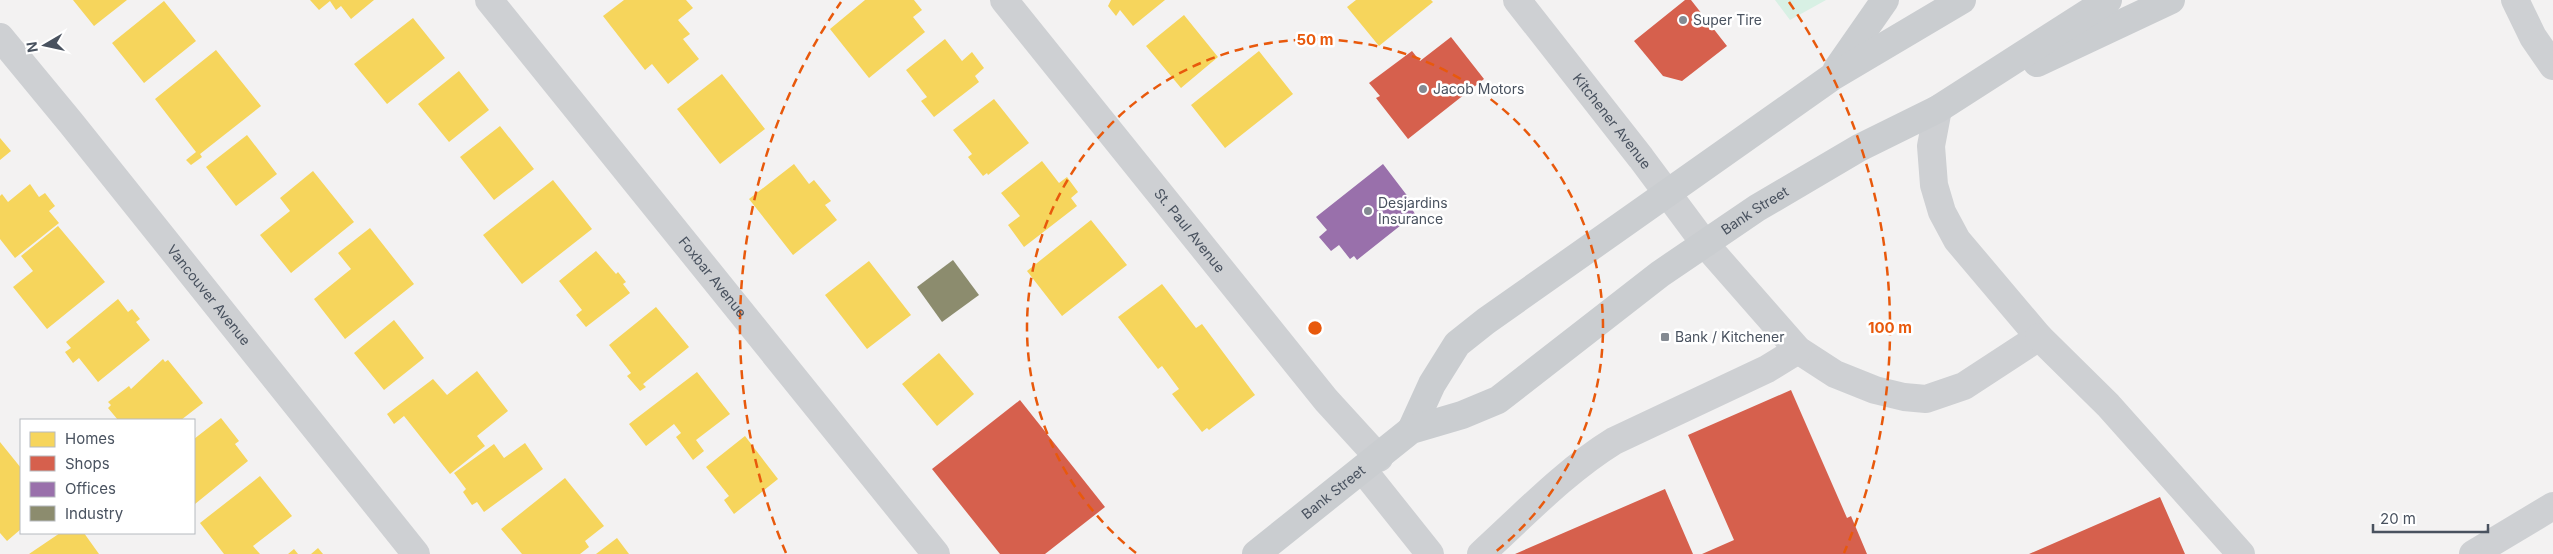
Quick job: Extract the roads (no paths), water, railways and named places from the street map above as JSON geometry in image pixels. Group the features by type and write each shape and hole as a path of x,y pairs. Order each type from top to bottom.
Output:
{"main road":[{"path":"1832,77 1885,0"},
{"name":"Bank Street","path":"1411,430 1432,384 1457,344 1500,310 1832,77 1962,0"},
{"name":"Bank Street","path":"1256,554 1371,464 1411,430 1462,415 1498,400 1660,274 1770,200 1842,157 1938,109 2108,0"},
{"path":"1938,109 2171,0"}],"street":[{"name":"Foxbar Avenue","path":"489,0 936,554"},
{"name":"St. Paul Avenue","path":"1004,0 1326,400 1430,554"},
{"name":"Kitchener Avenue","path":"1518,0 1705,244 1798,350 1835,374 1875,390 1904,397 1926,399 1964,386 2039,337"},
{"path":"2515,0 2533,37 2553,66"},
{"name":"Vancouver Avenue","path":"0,37 416,554"},
{"path":"1938,109 1931,146 1934,185 1942,212 1957,240 2039,337 2108,405 2241,554"},
{"path":"1481,554 1553,487 1596,453 1614,442 1767,369 1798,350"},
{"path":"2473,554 2553,506"}],"place":[{"name":"Super Tire","path":"1683,20"},
{"name":"Jacob Motors","path":"1423,89"},
{"name":"Desjardins Insurance","path":"1368,211"},
{"name":"Bank / Kitchener","path":"1665,337"}]}
